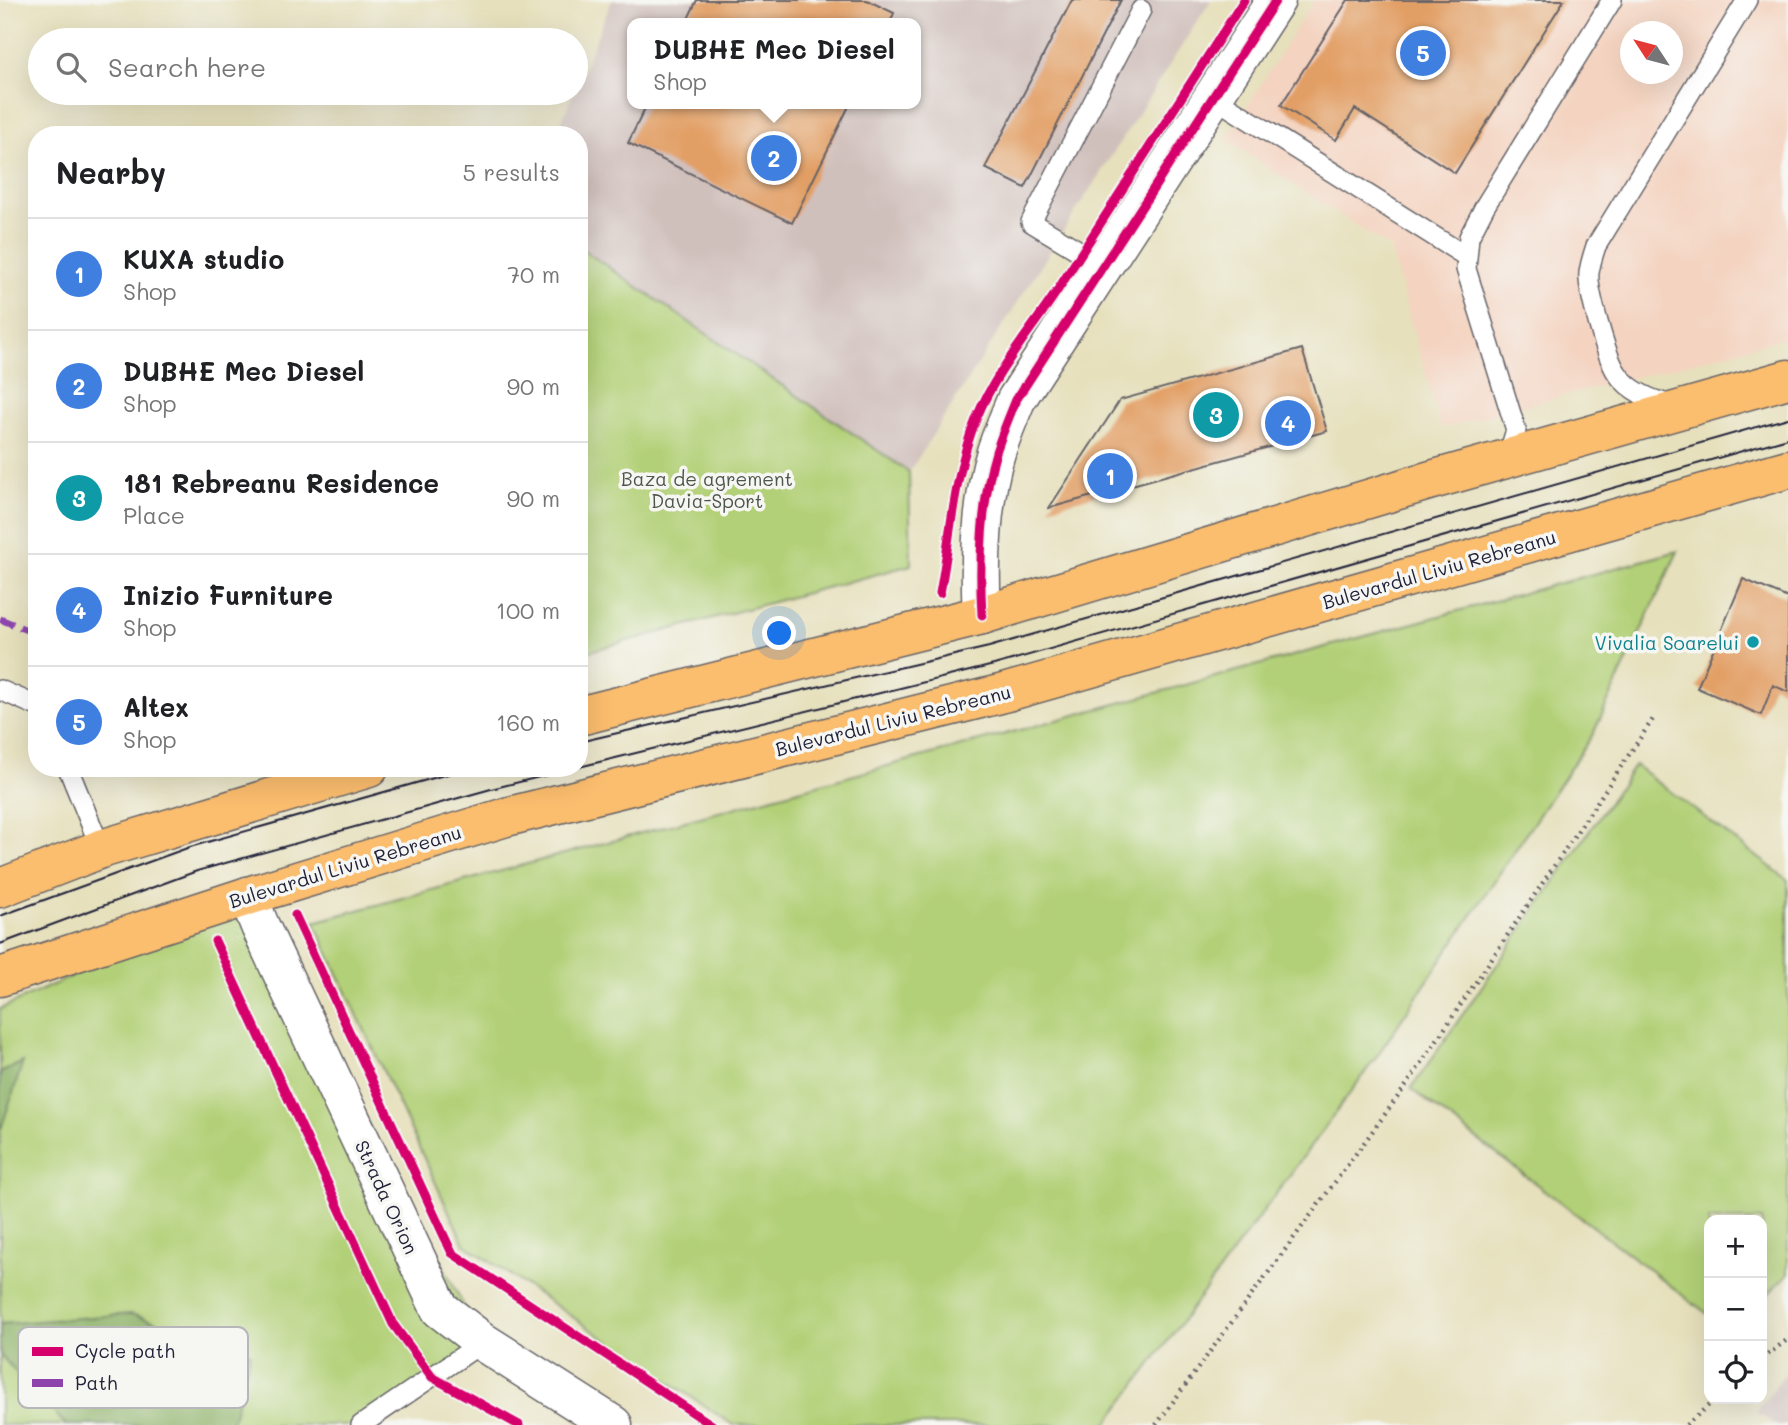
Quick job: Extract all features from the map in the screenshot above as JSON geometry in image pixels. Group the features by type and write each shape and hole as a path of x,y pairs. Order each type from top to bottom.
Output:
{"main road":[{"path":"588,714 982,615 1507,458 1788,379"},
{"name":"Bulevardul Liviu Rebreanu","path":"0,977 248,896 506,817 1000,694 1788,469"},
{"path":"0,888 101,849 339,777"}],"street":[{"path":"982,615 980,583 983,521 996,453 1016,400 1276,0"},
{"name":"Strada Orion","path":"248,896 440,1309 483,1342 613,1425"}],"lane":[{"path":"1507,458 1516,430 1466,270 1469,237 1612,0"},
{"path":"1687,408 1658,402 1641,394 1616,373 1593,305 1588,274 1596,246 1747,0"},
{"path":"1104,266 1031,222 1141,10"},
{"path":"1213,97 1467,257"},
{"path":"0,690 28,702"},
{"path":"72,777 101,849"},
{"path":"361,1425 483,1342"}],"path":[{"path":"1156,1425 1408,1083 1653,719"},
{"path":"1767,1355 1788,1339"},
{"path":"1686,1425 1710,1404"}],"shaded area":[{"path":"612,0 1211,0 909,472 588,253 588,126 560,126 568,105 588,105 588,58"},
{"path":"1314,0 1788,0 1788,337 1441,428 1390,248 1226,140"},
{"path":"1788,1370 1788,1425 1775,1425 1756,1412 1762,1404 1767,1404 1767,1398"}],"green space":[{"name":"Baza de agrement Davia-Sport","path":"588,253 909,472 911,565 588,652"},
{"path":"1678,551 1593,734 1375,1059 1106,1425 733,1425 464,1244 314,922"},
{"path":"1635,765 1788,880 1788,1274 1767,1295 1767,1215 1704,1215 1704,1311 1411,1089"},
{"path":"248,896 483,1342 361,1425 0,1425 0,1009"},
{"path":"23,1062 0,1132 0,1073"},
{"path":"131,1314 171,1327 18,1327 18,1374 0,1355 0,1324"},
{"path":"50,1408 236,1408 231,1425 66,1425"}],"building":[{"path":"697,0 867,0 894,13 892,18 688,18"},
{"path":"1072,0 1121,0 1025,188 985,168"},
{"path":"1348,0 1564,0 1455,173 1355,109 1336,140 1281,105"},
{"path":"645,109 848,109 792,223 628,143"},
{"path":"1302,349 1327,431 1049,508 1120,400"},
{"name":"Vivalia Soarelui","path":"1743,579 1788,598 1788,692 1773,685 1761,715 1697,688"}],"tram line":[{"path":"588,740 989,647 1788,418"},
{"path":"588,765 994,665 1788,438"},
{"path":"0,916 190,847 437,777"},
{"path":"0,944 197,871 540,777"}],"marked path":[{"path":"0,619 28,630"}],"cycle path":[{"path":"940,593 963,460 985,400 1244,0"},
{"path":"982,615 981,554 987,491 996,452 1016,400 1276,0"},
{"path":"295,915 452,1253 712,1425"},
{"path":"215,941 393,1324 432,1377 519,1425"}],"place":[{"name":"Altex","path":"1423,53"},
{"name":"DUBHE Mec Diesel","path":"774,158"},
{"name":"181 Rebreanu Residence","path":"1216,415"},
{"name":"Inizio Furniture","path":"1288,423"},
{"name":"KUXA studio","path":"1110,476"},
{"name":"Vivalia Soarelui","path":"1753,642"}]}
